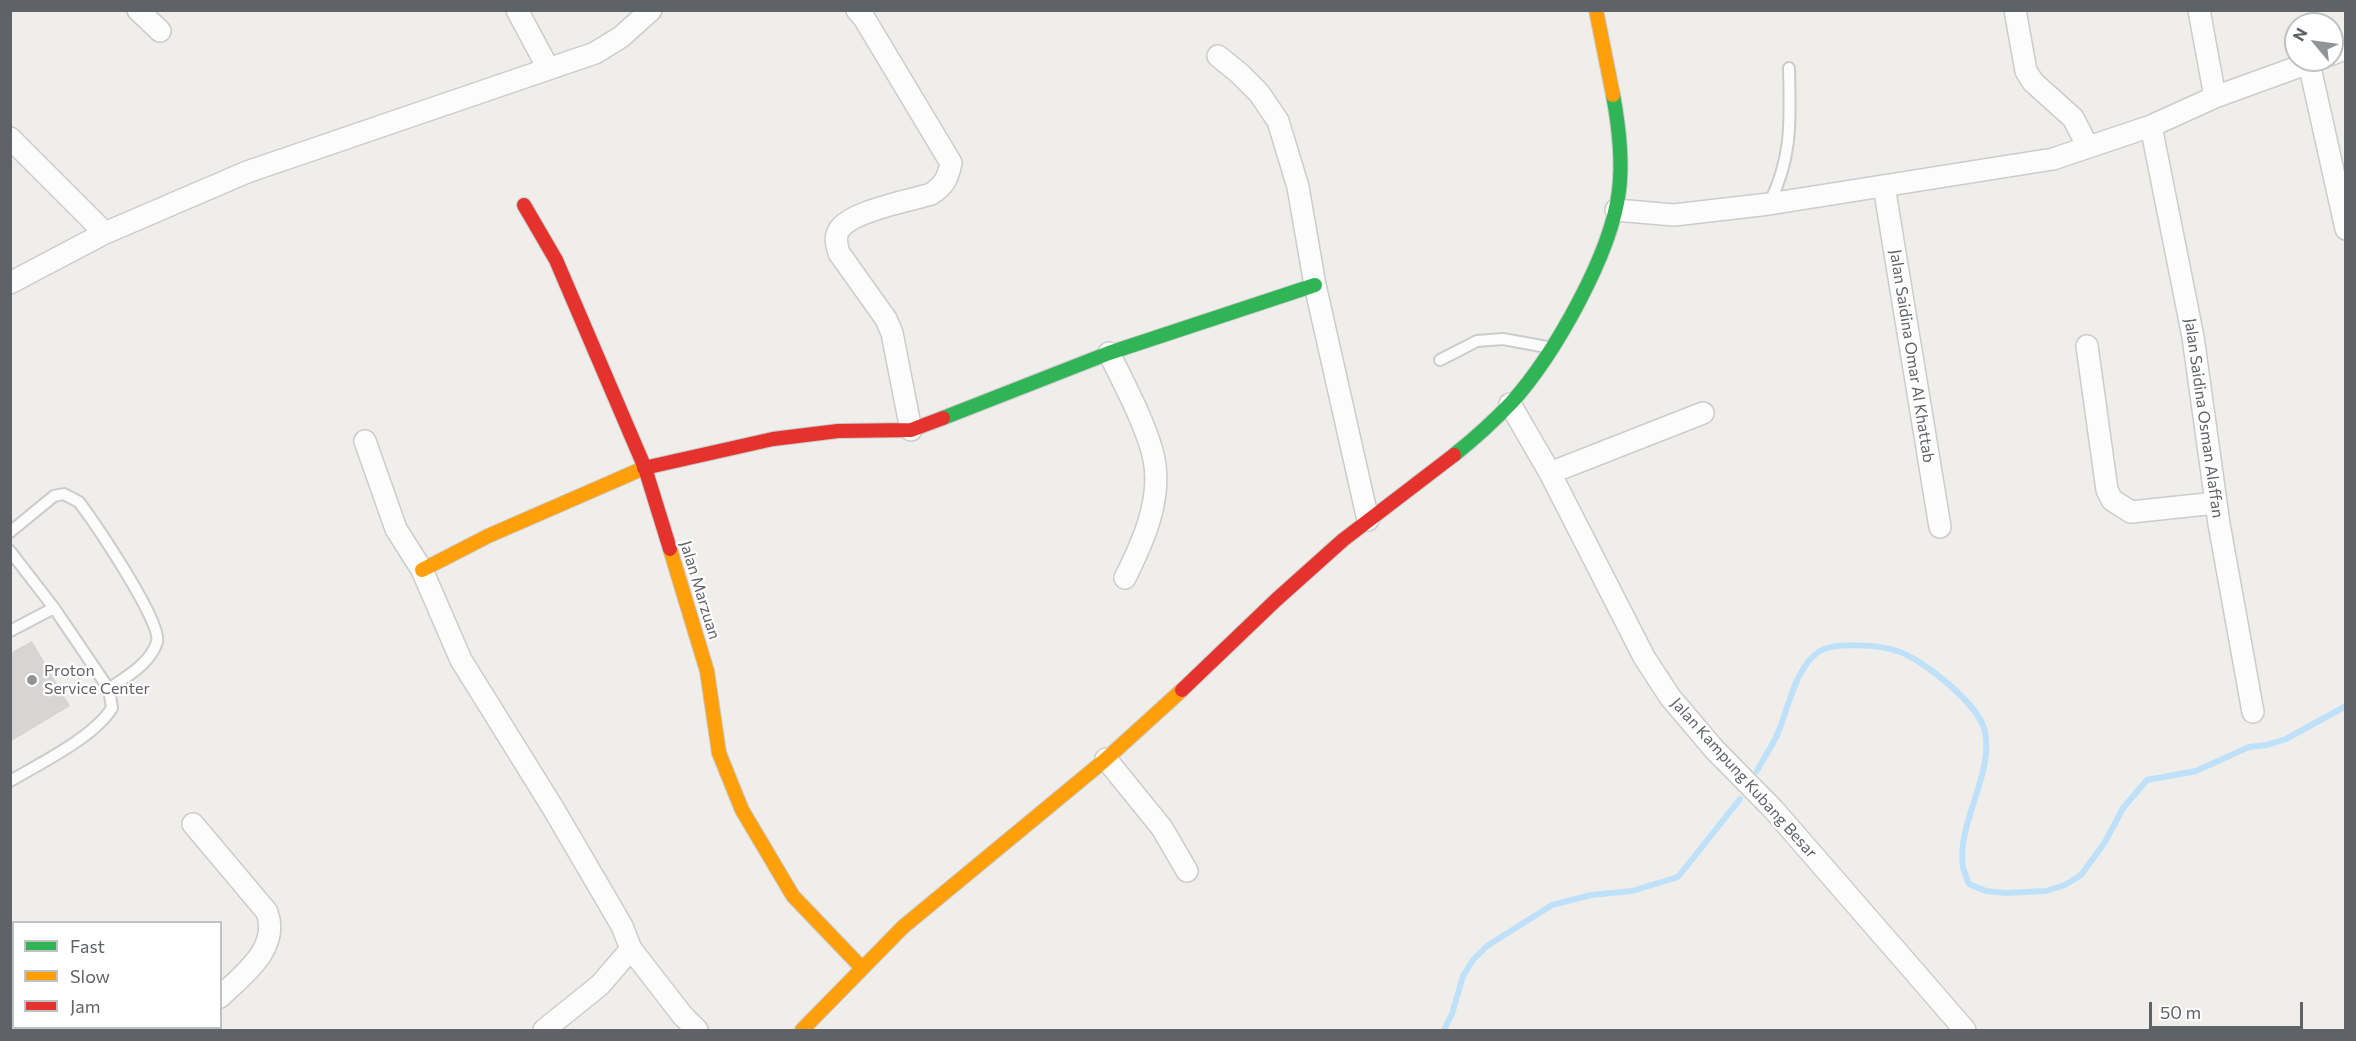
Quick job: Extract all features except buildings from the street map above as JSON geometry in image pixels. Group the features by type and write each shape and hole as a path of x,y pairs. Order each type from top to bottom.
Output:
{"street":[{"path":"138,10 160,31"},
{"path":"517,10 548,68"},
{"path":"10,283 105,233 247,172 595,53 621,38 651,10"},
{"path":"857,10 933,131 951,164 948,176 941,188 931,194 853,218 839,230 836,241 839,254 886,319 892,333 910,430"},
{"path":"802,1030 861,968 917,915 1106,759 1161,710 1264,611 1368,519 1441,467 1510,404 1571,315 1589,279 1616,210 1619,166 1616,119 1596,10"},
{"path":"2015,10 2026,71 2033,81 2073,118 2088,147"},
{"path":"2199,10 2215,97"},
{"path":"1218,57 1239,73 1259,93 1278,121 1298,187 1315,285 1368,519"},
{"path":"1616,210 1674,215 1769,204 2053,159 2151,126 2215,97 2285,72"},
{"path":"2315,72 2346,229"},
{"name":"Jalan Saidina Osman Alaffan","path":"2151,126 2193,337 2216,504 2253,712"},
{"path":"10,138 105,233"},
{"name":"Jalan Saidina Omar Al Khattab","path":"1884,186 1940,527"},
{"name":"Jalan Marzuan","path":"524,205 556,260 645,468 707,671 719,753 742,810 793,896 861,968"},
{"path":"422,570 488,536 645,468 773,439 838,431 910,430 1109,353 1315,285"},
{"path":"2087,346 2108,490 2112,500 2131,512 2216,504"},
{"path":"1109,353 1138,416 1154,458 1154,498 1143,542 1125,578"},
{"name":"Jalan Kampung Kubang Besar","path":"1510,404 1550,473 1644,657 1670,697 1714,749 1773,809 1965,1030"},
{"path":"1550,473 1703,413"},
{"path":"365,441 396,529 422,570 461,660 559,818 622,926 631,949 683,1016 697,1030"},
{"path":"1106,759 1162,828 1187,871"},
{"path":"193,824 267,912 271,924 265,949 255,963 222,995"},
{"path":"544,1030 600,985 631,949"}],"lane":[{"path":"1769,204 1780,182 1787,158 1790,128 1789,68"},
{"path":"1440,360 1477,341 1503,339 1551,347"},
{"path":"10,531 54,496 64,494 80,502 93,519 151,615 159,639 151,658 109,689"},
{"path":"10,551 54,609 109,689 112,708 106,719 92,731 10,781"},
{"path":"10,631 54,609"}],"waterway":[{"path":"1757,771 1777,735 1798,678 1811,658 1827,648 1847,645 1897,651 1921,663 1949,684 1973,709 1985,732 1984,765 1962,851 1963,867 1969,884 1986,891 2006,893 2046,891 2065,885 2081,875 2105,842 2123,808 2147,780 2196,771 2249,747 2267,745 2286,739 2346,706"},
{"path":"1444,1030 1452,1014 1463,976 1473,960 1487,946 1552,905 1591,895 1632,891 1678,877 1740,799"}],"traffic: fast":[{"path":"1454,455 1498,416 1528,382 1562,331 1593,273 1614,217 1619,191 1620,143 1613,95"},
{"path":"943,418 1109,353 1315,285"}],"traffic: slow":[{"path":"1596,10 1613,95"},
{"path":"422,570 488,536 644,468"},
{"path":"670,549 707,671 719,753 742,810 793,896 861,967"},
{"path":"802,1030 903,927 1105,760 1182,690"}],"traffic: jam":[{"path":"524,205 556,260 645,468 670,549"},
{"path":"644,468 773,439 838,431 911,430 943,418"},
{"path":"1182,690 1343,540 1454,455"}],"place":[{"name":"Proton Service Center","path":"32,680"}]}
